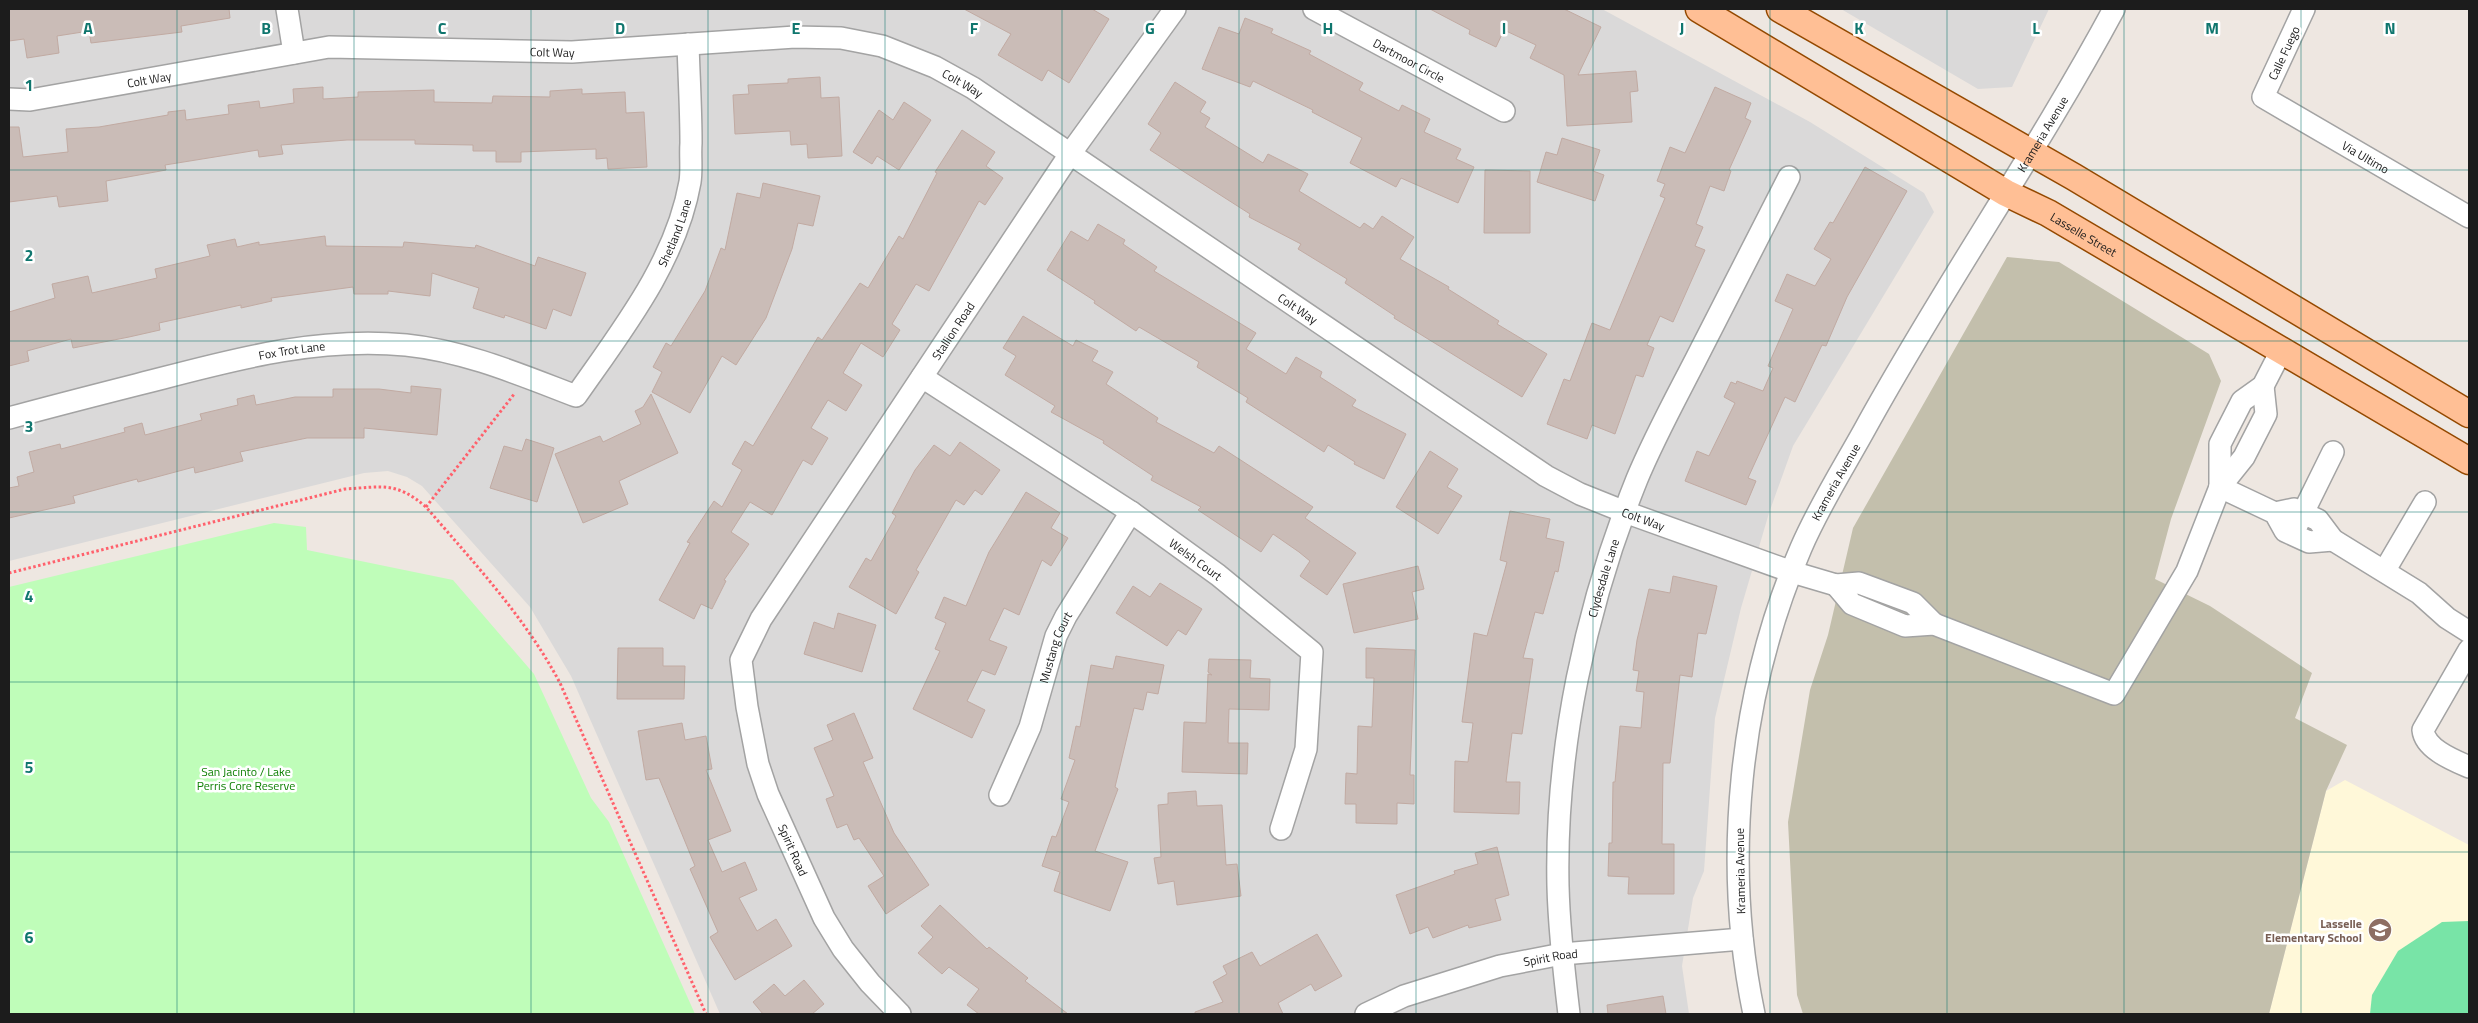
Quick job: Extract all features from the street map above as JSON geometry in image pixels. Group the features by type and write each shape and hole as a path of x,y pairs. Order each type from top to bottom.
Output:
{"main road":[{"name":"Lasselle Street","path":"1699,9 2006,193 2048,213 2469,461"},
{"path":"1780,9 2031,152 2469,414"}],"street":[{"path":"287,9 294,53"},
{"name":"Stallion Road","path":"741,660 760,619 1070,154 1175,9"},
{"name":"Dartmoor Circle","path":"1314,9 1504,111"},
{"name":"Krameria Avenue","path":"1754,1014 1742,939 1739,829 1747,746 1764,660 1792,572 1821,508 1885,391 2063,100 2114,9"},
{"name":"Calle Fuego","path":"2263,97 2304,9"},
{"name":"Colt Way","path":"9,99 30,100 329,47 543,52 795,37 841,38 882,46 935,67 958,80 1546,476 1580,494 1792,572 1836,585 1859,583 1912,603 1934,624 2114,694 2187,571 2220,487"},
{"name":"Shetland Lane","path":"576,396 621,332 658,270 681,219 690,180 691,110 688,44"},
{"name":"Via Ultimo","path":"2263,97 2469,218"},
{"name":"Clydesdale Lane","path":"1569,1014 1562,954 1558,886 1559,821 1566,755 1578,680 1604,567 1637,478 1660,429 1789,177"},
{"name":"Fox Trot Lane","path":"9,418 248,355 301,346 356,343 406,345 456,354 525,376 576,396"},
{"path":"2281,351 2263,386 2266,414 2244,457 2220,487 2275,513 2285,531 2309,542 2333,540"},
{"name":"Welsh Court","path":"922,377 1131,512 1218,575 1312,652 1306,748 1282,829"},
{"path":"2292,534 2333,452"},
{"path":"2385,570 2425,502"},
{"path":"2275,513 2294,509 2318,520 2333,540 2385,570 2419,593 2447,618 2469,632"},
{"name":"Mustang Court","path":"1000,795 1030,727 1056,636 1066,616 1131,512"},
{"path":"2469,650 2423,730 2424,739 2430,746 2469,767"},
{"name":"Spirit Road","path":"741,660 747,707 758,764 768,794 784,830 824,918 843,949 870,984 900,1014"},
{"name":"Spirit Road","path":"1366,1014 1404,996 1500,966 1562,954 1742,939"}],"path":[{"path":"426,507 512,398 525,376"},
{"path":"9,573 345,489 392,487 410,493 426,507 520,617 545,653 706,1014"}],"shaded area":[{"path":"9,9 1602,9 1810,122 1924,193 1934,212 1793,446 1769,513 1741,608 1715,718 1704,871 1693,898 1682,966 1689,1014 720,1014 571,676 530,607 422,486 407,477 388,471 364,473 9,561"},
{"path":"1841,9 2049,9 2012,87 1978,89"},
{"path":"2007,257 2059,262 2209,354 2221,381 2171,519 2155,579 2210,606 2312,673 2295,718 2347,745 2326,791 2269,1014 1803,1014 1797,995 1788,822 1810,690 1828,635 1853,528"},
{"name":"Lasselle Elementary School","path":"2345,780 2469,845 2469,1014 2269,1014 2326,791"}],"green space":[{"name":"San Jacinto / Lake Perris Core Reserve","path":"274,523 306,527 307,550 453,580 534,674 591,798 609,822 695,1014 9,1014 9,587"},
{"path":"2469,921 2469,1014 2370,1014 2372,995 2398,951 2442,922"}],"building":[{"path":"9,9 229,9 230,18 181,26 182,32 91,43 89,31 57,36 59,53 27,58 24,39 9,41"},
{"path":"964,9 1092,9 1109,19 1069,83 1048,70 1042,81 998,55 1011,34"},
{"path":"1430,9 1564,9 1601,27 1578,75 1636,71 1638,91 1630,92 1632,122 1567,126 1564,75 1530,58 1536,45 1504,30 1496,47 1469,34 1470,30"},
{"path":"1245,18 1273,29 1271,33 1311,51 1309,54 1363,83 1359,90 1399,111 1402,105 1430,119 1424,132 1461,149 1456,159 1474,167 1458,203 1401,178 1396,187 1350,163 1362,138 1312,112 1313,110 1253,81 1250,87 1202,69 1219,27 1239,34"},
{"path":"820,77 821,98 839,97 842,156 808,158 807,144 791,145 790,131 735,134 733,95 749,94 748,85 788,83 788,79"},
{"path":"1175,82 1206,102 1200,112 1210,118 1205,127 1263,163 1268,154 1308,174 1299,191 1360,228 1364,223 1373,229 1382,216 1414,237 1400,259 1449,287 1448,289 1499,321 1497,324 1547,354 1522,397 1394,318 1395,316 1345,283 1347,279 1298,249 1301,244 1249,217 1250,214 1150,150 1161,133 1148,124"},
{"path":"323,87 323,99 358,97 358,92 434,90 434,102 492,103 493,96 550,97 550,91 582,89 582,94 625,92 626,113 644,112 647,167 608,169 607,158 596,159 596,149 521,152 521,162 496,162 496,151 473,151 473,145 415,144 415,140 347,140 281,145 283,154 259,157 258,150 165,165 166,170 106,181 108,201 59,207 57,196 9,202 9,127 19,127 23,157 68,152 66,129 99,127 168,115 168,112 185,110 186,120 229,114 228,105 259,101 260,108 294,103 293,89"},
{"path":"1715,87 1751,103 1745,118 1751,121 1729,170 1731,171 1724,191 1710,186 1696,224 1703,227 1695,246 1705,250 1673,322 1660,316 1647,345 1654,348 1643,377 1636,375 1615,434 1592,425 1587,439 1547,424 1564,379 1570,381 1592,323 1610,330 1665,198 1660,196 1665,184 1657,181 1670,147 1685,153"},
{"path":"904,102 931,120 899,170 877,156 872,164 853,152 879,110 893,120"},
{"path":"962,130 995,152 986,166 1003,178 985,205 979,201 929,291 916,284 892,324 900,330 883,357 861,343 843,373 862,385 846,411 828,400 811,428 828,438 812,465 803,460 772,515 750,502 731,532 749,544 724,580 726,581 712,609 701,604 694,619 659,600 690,543 687,542 714,501 722,507 742,470 732,464 745,441 753,446 818,337 822,340 860,283 868,288 899,236 903,239 937,173 935,172"},
{"path":"1562,138 1600,150 1593,171 1604,175 1595,201 1537,182 1546,152 1557,155"},
{"path":"1865,167 1907,191 1847,297 1826,346 1822,345 1795,402 1785,397 1748,478 1756,481 1746,505 1685,481 1697,451 1709,456 1735,403 1724,397 1731,382 1736,384 1737,381 1763,391 1773,368 1768,366 1793,309 1775,301 1787,274 1815,286 1831,259 1814,249 1830,222 1833,223"},
{"path":"1485,170 1530,171 1530,233 1484,233"},
{"path":"763,183 820,196 813,226 798,223 792,249 766,318 736,365 722,356 690,413 652,392 662,372 653,367 666,343 671,346 705,291 721,248 725,250 737,193 760,198"},
{"path":"1098,224 1125,240 1123,244 1157,267 1154,271 1256,333 1246,349 1286,374 1296,357 1322,372 1320,377 1356,400 1352,406 1406,434 1384,479 1354,464 1355,462 1328,445 1324,452 1246,402 1248,398 1197,367 1199,362 1139,327 1136,331 1094,303 1095,301 1047,270 1071,231 1088,241"},
{"path":"325,236 326,246 403,247 404,242 475,248 476,245 535,266 538,257 586,273 571,316 553,309 546,329 505,315 504,318 473,308 479,288 432,273 430,296 388,291 388,294 354,294 353,287 271,298 272,301 241,308 241,305 159,323 160,330 129,337 73,348 71,339 27,351 29,361 9,366 9,312 55,298 52,284 88,276 92,293 157,278 155,269 210,256 207,245 235,239 237,247 259,242 259,245"},
{"path":"1023,316 1073,346 1076,340 1098,351 1092,361 1113,372 1106,384 1158,418 1156,422 1214,453 1219,446 1313,507 1305,518 1356,553 1327,595 1300,576 1310,561 1273,534 1261,552 1198,510 1201,507 1151,480 1153,476 1103,443 1104,441 1051,412 1055,406 1005,375 1016,356 1003,348"},
{"path":"411,386 441,389 437,435 364,428 364,438 307,438 240,452 243,461 195,473 194,467 138,482 137,479 73,496 75,503 9,518 9,488 19,486 17,477 34,472 29,452 60,444 61,449 125,432 124,428 142,423 145,435 202,420 200,414 238,405 237,399 254,395 256,405 295,397 333,397 333,389 379,389 411,393"},
{"path":"651,394 678,453 619,481 628,504 583,523 555,454 600,436 603,442 641,424 635,411 643,407"},
{"path":"526,439 554,448 537,502 490,488 504,446 522,451"},
{"path":"960,442 1000,470 982,495 975,490 964,505 956,500 916,570 919,572 896,614 849,587 866,558 871,561 896,516 892,513 915,470 934,445 950,456"},
{"path":"1430,451 1458,469 1447,487 1462,496 1438,534 1396,507"},
{"path":"1026,492 1060,513 1051,528 1068,538 1051,566 1042,560 1019,615 1004,608 989,640 1007,647 995,675 982,670 967,701 985,710 972,738 913,709 940,651 935,649 946,623 935,618 944,597 966,606 989,552"},
{"path":"1510,511 1550,519 1546,538 1564,542 1558,572 1555,571 1543,614 1535,612 1523,658 1533,659 1522,734 1512,733 1506,782 1520,782 1519,814 1454,812 1455,761 1468,762 1473,723 1462,722 1474,633 1487,636 1507,562 1500,560"},
{"path":"1418,566 1424,589 1412,592 1418,619 1354,633 1343,584"},
{"path":"1673,576 1717,586 1706,634 1698,633 1692,677 1680,675 1670,763 1663,763 1662,844 1674,844 1674,894 1628,894 1629,877 1608,876 1609,843 1612,843 1613,782 1615,782 1620,726 1641,728 1644,692 1636,691 1639,671 1633,670 1637,640 1649,589 1670,593"},
{"path":"1160,583 1202,609 1186,635 1178,630 1167,646 1116,613 1133,586 1150,597"},
{"path":"838,613 876,625 862,672 804,654 814,622 834,629"},
{"path":"618,648 663,648 663,666 685,666 684,699 617,699"},
{"path":"1366,648 1415,650 1410,775 1414,775 1414,804 1397,803 1397,824 1356,823 1356,804 1345,804 1346,773 1357,774 1358,726 1372,727 1374,678 1366,678"},
{"path":"1116,656 1164,665 1158,694 1147,692 1143,710 1134,708 1115,787 1118,789 1095,851 1128,862 1110,911 1054,891 1060,872 1042,866 1052,836 1056,837 1069,802 1061,799 1075,760 1069,758 1076,726 1080,727 1091,665 1113,669"},
{"path":"1209,659 1251,660 1250,678 1270,679 1269,710 1229,709 1228,743 1248,743 1247,774 1182,772 1184,722 1206,723 1208,674 1212,675 1208,672"},
{"path":"854,713 873,758 863,762 894,833 929,885 886,914 868,886 884,876 859,838 854,840 847,824 837,828 826,799 834,796 814,748 833,740 827,725"},
{"path":"682,723 685,740 706,736 712,769 706,770 731,831 708,840 722,872 745,862 757,890 739,898 757,931 776,919 792,946 735,980 710,937 718,932 690,869 695,866 659,778 646,780 638,731"},
{"path":"1196,791 1197,806 1222,805 1226,865 1237,864 1241,896 1177,905 1174,881 1158,884 1154,858 1161,857 1158,805 1168,804 1168,793"},
{"path":"1497,847 1509,895 1495,899 1501,920 1469,928 1468,925 1433,938 1428,927 1410,934 1396,895 1455,874 1454,871 1478,864 1475,853"},
{"path":"940,905 987,949 989,947 1028,978 1025,981 1068,1014 979,1014 967,1005 979,989 949,967 942,974 918,953 933,937 921,926"},
{"path":"1317,934 1342,976 1315,991 1311,984 1278,1003 1283,1014 1195,1014 1195,1012 1223,1002 1213,982 1227,974 1223,966 1252,952 1260,966"},
{"path":"804,980 824,1004 812,1014 763,1014 753,1002 774,984 785,996"},
{"path":"1663,996 1666,1014 1608,1014 1607,1005"}],"place":[{"name":"Lasselle Elementary School","path":"2380,930"}]}
